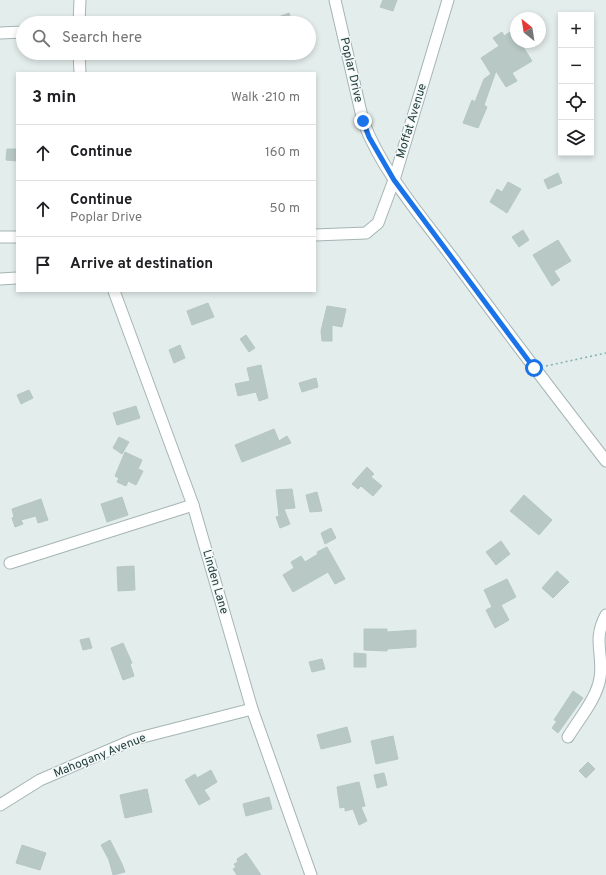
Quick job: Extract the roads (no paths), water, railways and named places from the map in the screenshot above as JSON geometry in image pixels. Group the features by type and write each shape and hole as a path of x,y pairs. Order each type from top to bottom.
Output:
{"street":[{"path":"79,16 80,0"},
{"name":"Poplar Drive","path":"335,0 363,121 369,137 394,180 534,368 606,461"},
{"name":"Moffat Avenue","path":"316,235 366,233 373,229 378,223 394,180 448,0"},
{"path":"0,33 16,32"},
{"path":"79,60 80,72"},
{"path":"0,237 16,237"},
{"path":"0,279 16,278"},
{"name":"Linden Lane","path":"114,292 193,505 252,709 311,875"},
{"path":"10,563 193,505"},
{"path":"568,737 593,696 600,679 601,666 598,636 606,615"},
{"name":"Mahogany Avenue","path":"0,805 40,780 135,739 252,709"}]}
